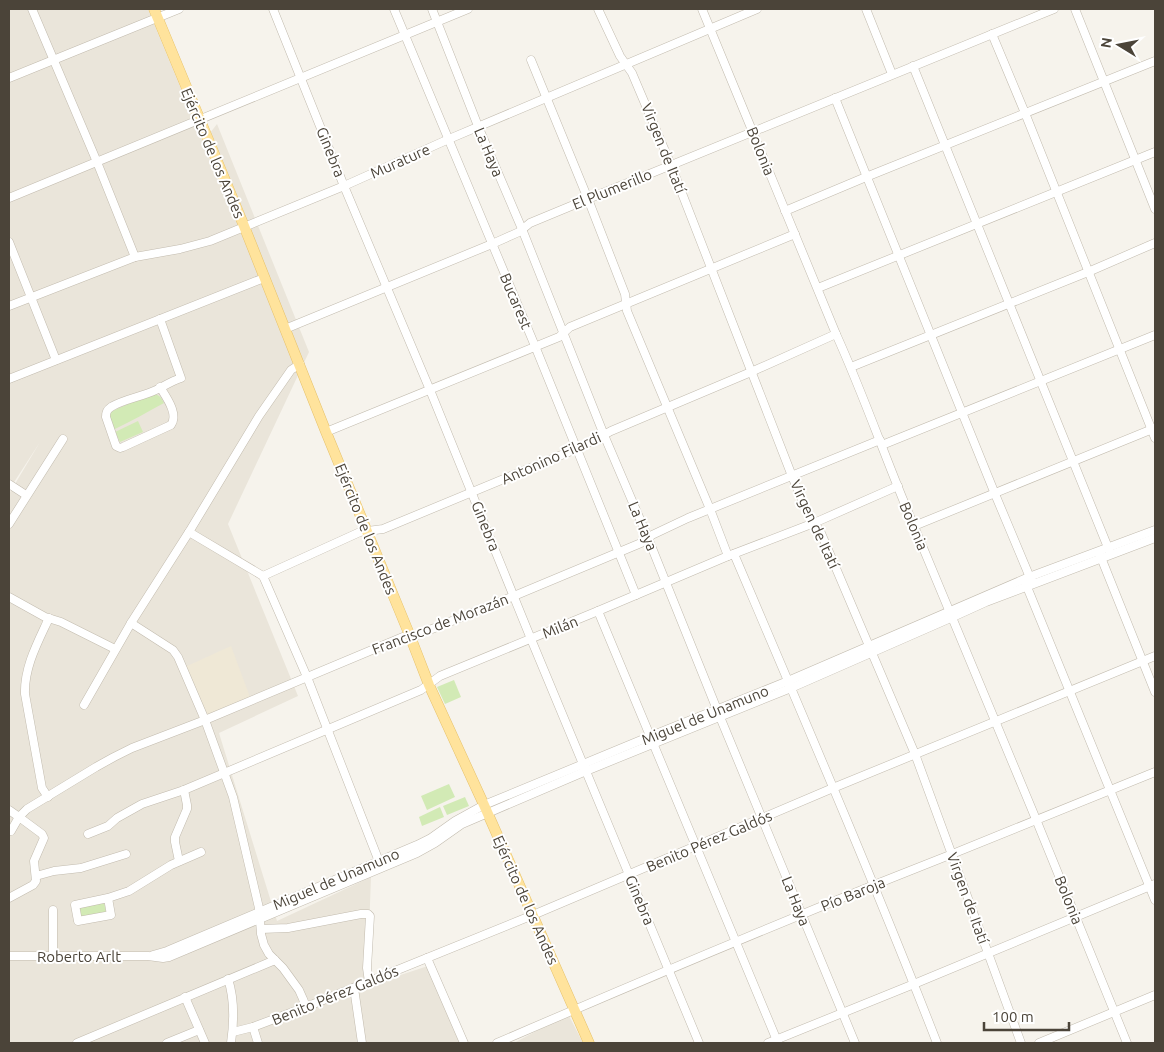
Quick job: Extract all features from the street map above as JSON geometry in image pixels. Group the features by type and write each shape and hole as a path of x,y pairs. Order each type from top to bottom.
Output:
{"main road":[{"name":"Ejército de los Andes","path":"156,13 429,685 590,1043"}],"street":[{"path":"32,9 135,257"},
{"path":"9,78 54,60 156,13 179,9"},
{"name":"Ginebra","path":"273,9 344,186 473,493 584,768 699,1043"},
{"name":"Bucarest","path":"394,9 535,346 636,595"},
{"name":"La Haya","path":"432,9 604,435 855,1043"},
{"path":"9,198 468,9"},
{"name":"Virgen de Itatí","path":"598,9 620,56 632,73 672,165 792,476 807,512 821,533 916,754 1021,1043"},
{"name":"Bolonia","path":"702,9 851,367 914,526 997,722 1127,1043"},
{"name":"Murature","path":"9,306 135,257 210,241 344,186 478,126 757,9"},
{"path":"866,9 892,74"},
{"path":"1029,9 1033,17"},
{"name":"El Plumerillo","path":"285,329 516,234 530,223 1054,9"},
{"path":"1075,9 1155,209"},
{"path":"992,34 1119,350 1154,429 1155,438"},
{"path":"531,60 625,294 627,311 710,509 790,685 937,1043"},
{"path":"786,211 1155,61"},
{"path":"913,66 1109,550"},
{"path":"835,98 995,494 1071,691 1152,885 1155,900"},
{"path":"818,288 1155,152"},
{"path":"326,432 559,337 570,328 795,234"},
{"path":"9,242 56,360"},
{"path":"851,367 1088,272 1155,243"},
{"path":"9,379 264,278"},
{"path":"160,319 180,378 112,407 107,411 107,423 116,446 123,447 173,423 174,419 171,408 160,387"},
{"name":"Antonino Filardi","path":"263,576 356,534 378,531 473,493 576,449 610,431 836,334"},
{"name":"Francisco de Morazán","path":"19,817 27,809 114,757 157,738 205,720 403,637 417,635 514,596 641,543 688,518 710,509 881,442 963,414 1155,335"},
{"path":"84,705 131,623 189,532 258,416 291,370 300,364"},
{"path":"914,526 1154,429"},
{"path":"9,524 63,439"},
{"path":"9,484 26,495"},
{"name":"Milán","path":"88,834 108,826 117,818 142,804 184,790 225,773 421,690 440,676 731,555 814,523 898,486"},
{"name":"Miguel de Unamuno","path":"260,915 380,865 424,842 455,821 790,685 1028,581 1099,555 1155,530"},
{"path":"189,532 263,576 307,677 380,865"},
{"name":"Miguel de Unamuno","path":"1109,550 1155,538"},
{"path":"1099,555 1155,692"},
{"path":"9,597 45,617 61,622 115,650"},
{"path":"598,611 778,1041"},
{"path":"48,797 42,788 24,683 32,656 49,618"},
{"path":"131,623 169,647 176,654 205,720 234,797 260,915 260,929 264,945 299,990 306,1007"},
{"name":"Benito Pérez Galdós","path":"234,1032 253,1027 306,1007 428,958 833,788 1155,656"},
{"name":"Pío Baroja","path":"497,1043 802,915 1155,772"},
{"path":"179,861 174,842 187,809 184,790"},
{"path":"9,810 44,836 34,861 36,881 33,885 9,898"},
{"path":"11,831 19,817"},
{"path":"108,898 111,915 78,921 75,905 108,898 129,891 179,861 201,852"},
{"path":"36,876 54,871 81,868 126,854"},
{"path":"768,1043 778,1041 1152,885"},
{"path":"53,910 53,956"},
{"path":"260,929 288,928 368,914 370,916 367,968 369,982"},
{"name":"Roberto Arlt","path":"9,956 148,956 163,958 169,957 260,915"},
{"path":"428,958 464,1043"},
{"path":"77,1043 91,1041 185,997 274,960"},
{"path":"228,979 232,994 234,1032 231,1043"},
{"path":"354,988 360,1043"},
{"path":"1039,1043 1155,995"},
{"path":"185,997 205,1043"},
{"path":"253,1027 258,1043"},
{"path":"167,1043 199,1030"}],"shaded area":[{"path":"9,9 148,9 203,142 217,124 309,352 228,524 298,696 219,733 277,921 371,877 367,986 434,964 467,1043 9,1043 9,494 40,442 9,490"},
{"path":"231,646 250,697 207,716 185,667"},
{"path":"568,1014 583,1043 514,1043"}],"green space":[{"path":"151,394 159,396 164,403 115,429 111,429 108,419 110,412"},
{"path":"138,421 143,432 120,442 115,432"},
{"path":"454,680 461,697 445,704 437,687"},
{"path":"449,784 455,797 427,810 421,796"},
{"path":"465,797 469,806 447,815 443,806"},
{"path":"440,807 444,817 422,826 419,817"},
{"path":"104,902 106,912 80,918 78,907"}]}
